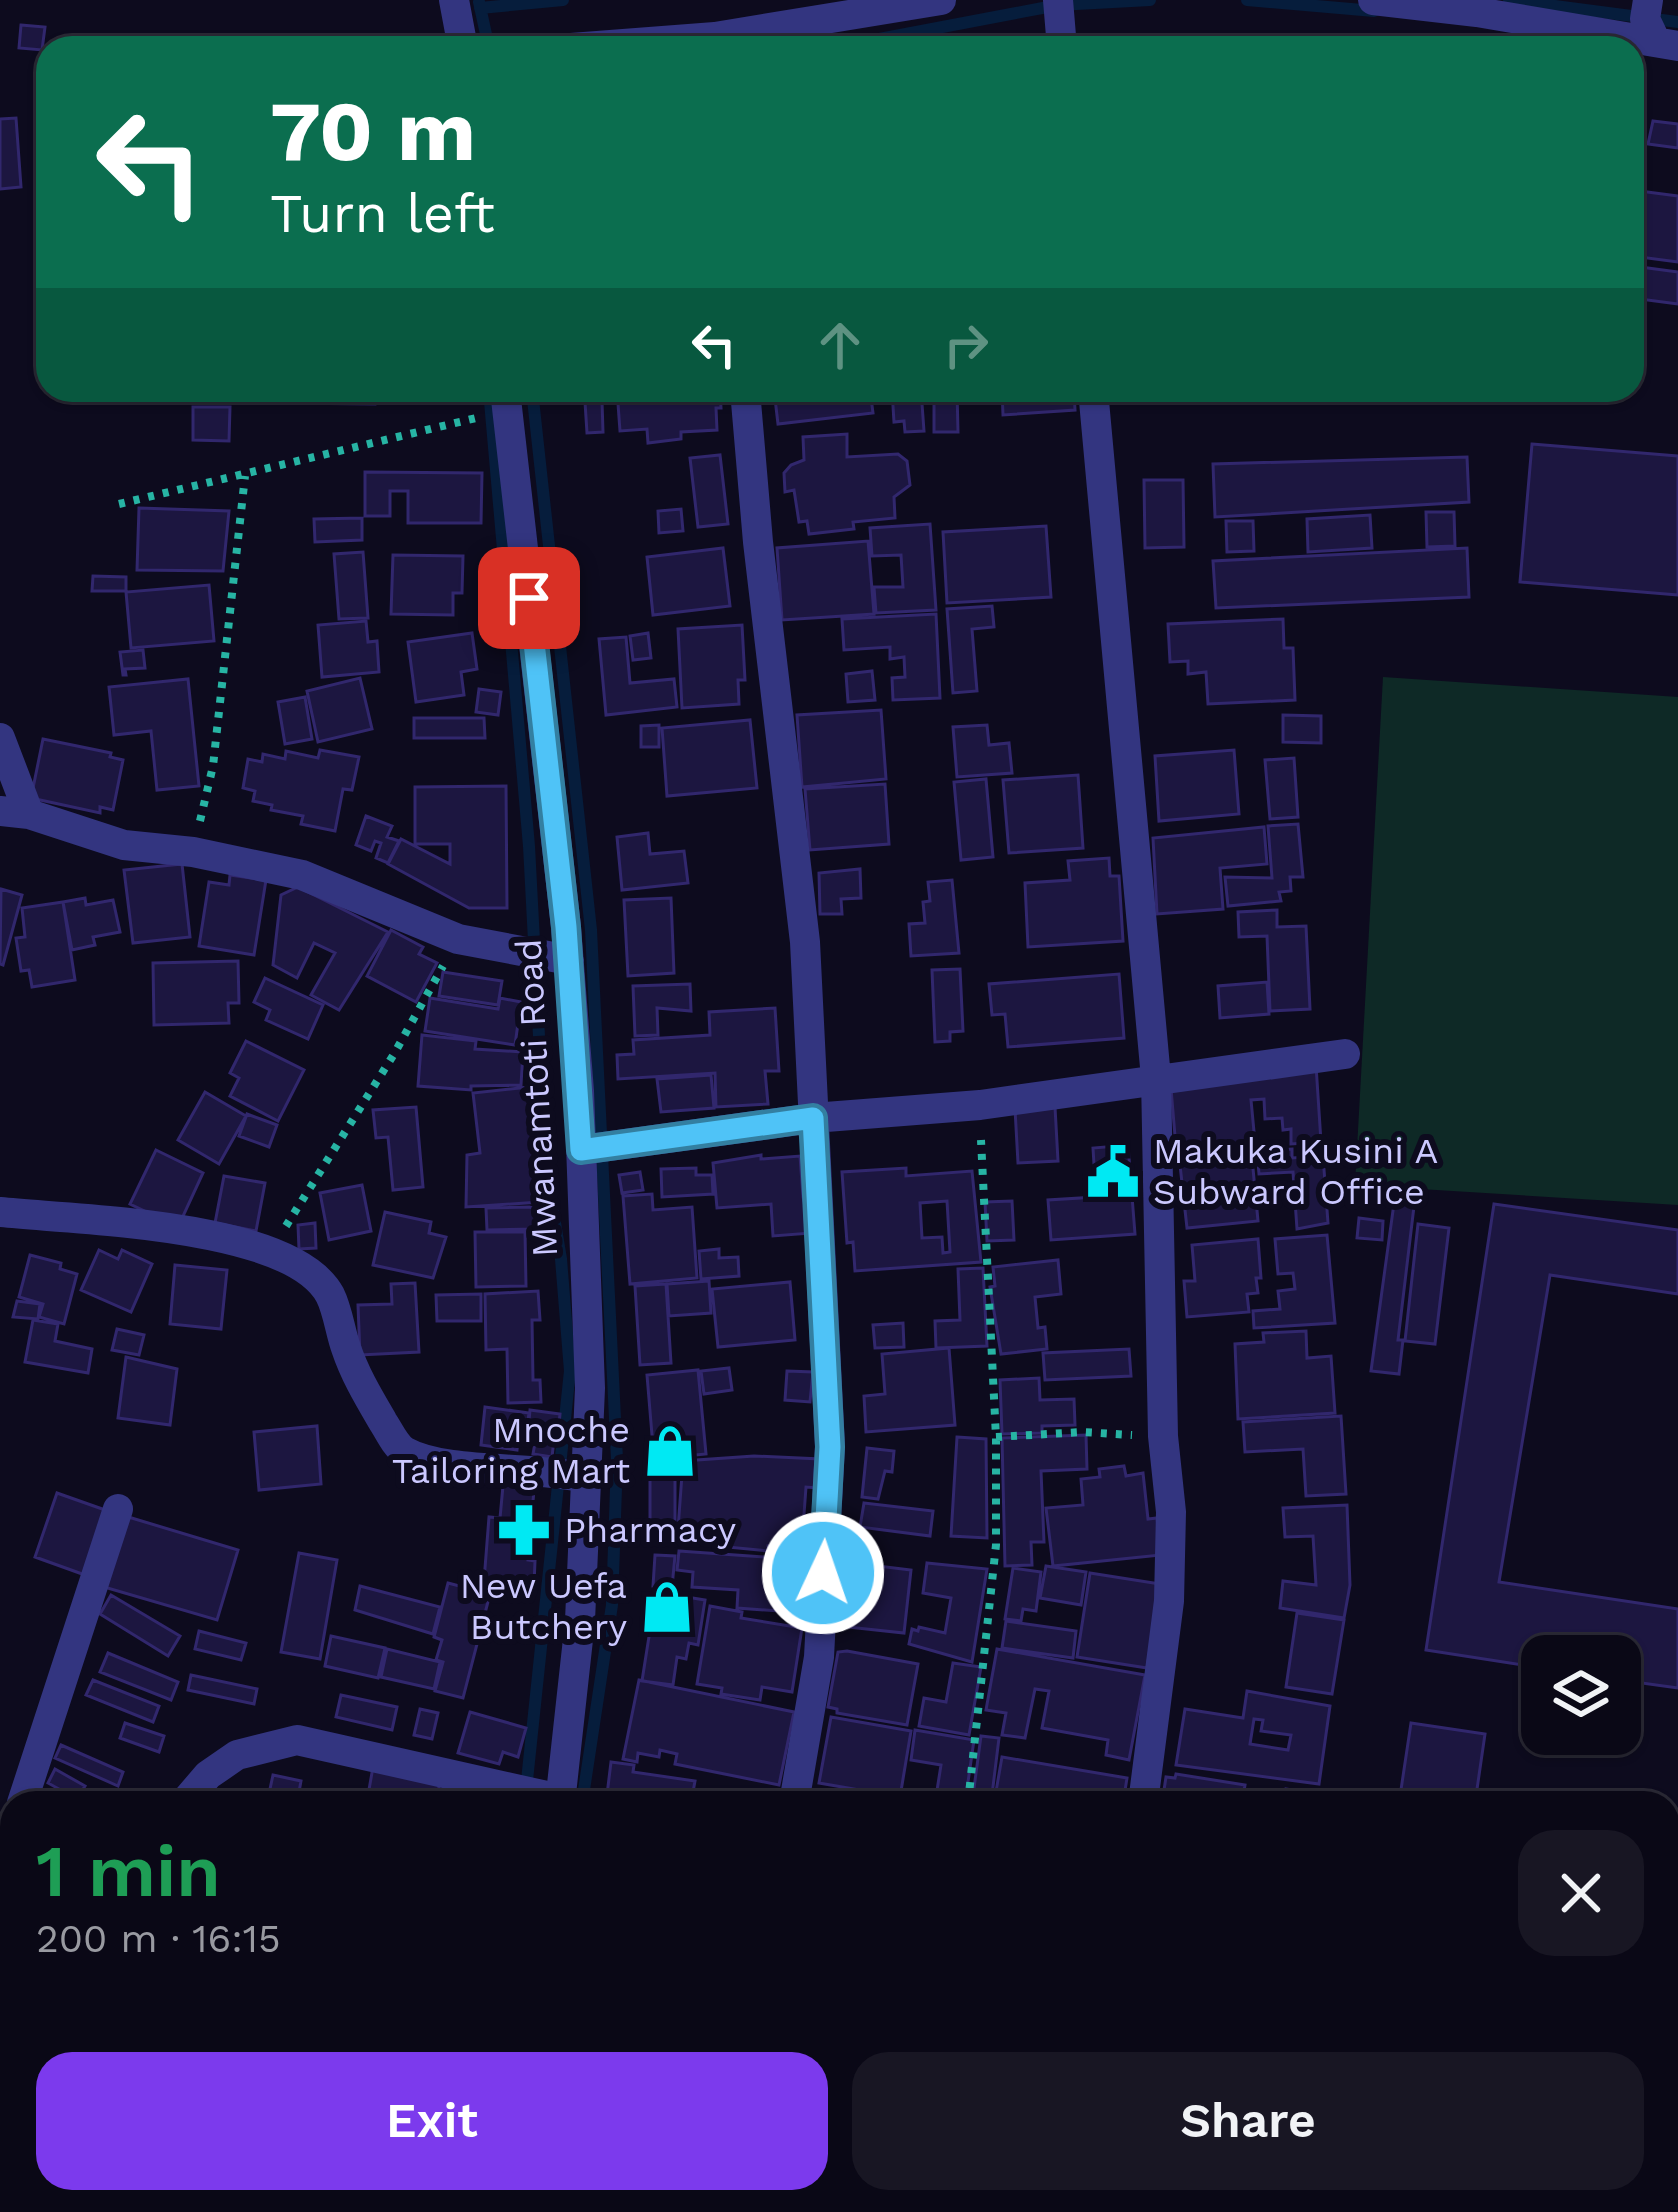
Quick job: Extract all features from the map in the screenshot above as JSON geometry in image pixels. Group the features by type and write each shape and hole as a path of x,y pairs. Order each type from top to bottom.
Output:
{"street":[{"path":"454,0 461,36"},
{"path":"735,36 807,12 940,0"},
{"path":"1058,0 1061,36"},
{"path":"1373,0 1620,36"},
{"path":"1648,0 1645,19 1667,44"},
{"name":"Mwanamtoti Road","path":"506,402 569,960 581,1150 590,1388 580,1621 561,1791"},
{"path":"747,402 758,542 805,942 830,1447 819,1657 796,1791"},
{"path":"1094,402 1156,1078 1163,1436 1171,1512 1168,1601 1144,1791"},
{"path":"0,738 15,813 124,845 193,852 302,874 458,939 569,960"},
{"path":"581,1150 813,1118 980,1105 1345,1054"},
{"path":"0,1212 167,1228 274,1250 327,1291 363,1389 400,1449 432,1462 585,1478"},
{"path":"26,1791 118,1509"},
{"path":"194,1791 237,1755 297,1740 517,1791"}],"path":[{"path":"119,504 245,476 499,402"},
{"path":"193,852 213,766 245,476"},
{"path":"274,1250 458,939"},
{"path":"969,1791 994,1588 996,1437 980,1105"},
{"path":"996,1437 1082,1432 1163,1436"}],"green space":[{"path":"1383,677 1678,697 1678,1205 1355,1185"}],"building":[{"path":"21,25 45,27 44,36 36,36 36,49 19,48"},
{"path":"16,118 21,187 0,189 0,119"},
{"path":"1653,121 1678,124 1678,148 1648,144"},
{"path":"1644,192 1678,196 1678,262 1644,258"},
{"path":"1644,267 1678,272 1678,304 1644,300"},
{"path":"280,402 375,402 375,404"},
{"path":"585,402 602,402 603,432 587,433"},
{"path":"618,402 721,402 721,408 716,408 717,430 681,432 681,439 648,443 647,429 620,431"},
{"path":"775,402 872,402 873,413 778,424"},
{"path":"893,402 922,402 924,431 905,432 904,421 894,422"},
{"path":"934,402 957,402 958,432 934,432"},
{"path":"1002,402 1075,402 1075,410 1003,415"},
{"path":"193,407 230,407 229,441 193,440"},
{"path":"847,434 847,457 898,454 907,461 910,485 894,497 895,518 853,522 854,529 809,534 807,521 799,522 794,490 785,492 784,473 804,460 803,437"},
{"path":"1532,444 1678,456 1678,595 1520,582"},
{"path":"720,455 728,524 698,527 690,458"},
{"path":"1467,457 1469,502 1215,517 1213,464"},
{"path":"365,472 482,473 481,523 408,523 408,491 390,491 390,516 365,516"},
{"path":"1144,480 1183,480 1184,547 1145,548"},
{"path":"139,508 229,511 223,571 137,570"},
{"path":"681,509 683,531 659,533 658,511"},
{"path":"1426,512 1454,512 1455,546 1427,547"},
{"path":"1370,515 1372,548 1308,552 1307,519"},
{"path":"362,518 362,540 315,542 314,519"},
{"path":"1226,521 1253,521 1254,551 1227,552"},
{"path":"930,524 936,610 876,613 874,587 903,587 901,555 872,556 870,528"},
{"path":"1046,526 1051,597 947,603 943,532"},
{"path":"868,541 874,614 782,620 777,548"},
{"path":"723,548 730,606 653,615 647,557"},
{"path":"1467,548 1469,597 1216,608 1213,561"},
{"path":"363,552 368,618 339,619 334,554"},
{"path":"393,555 463,556 462,593 453,593 453,615 391,614"},
{"path":"93,576 126,577 126,591 92,591"},
{"path":"209,585 214,641 131,648 126,592"},
{"path":"992,606 994,627 972,629 977,691 953,693 947,609"},
{"path":"936,614 940,698 893,700 892,678 905,677 904,657 890,659 890,647 844,650 842,619"},
{"path":"1283,619 1284,648 1293,648 1295,700 1208,704 1206,672 1188,674 1188,661 1170,662 1168,624"},
{"path":"366,621 368,642 377,641 379,672 322,677 318,625"},
{"path":"742,625 745,680 738,680 739,704 682,708 678,629"},
{"path":"472,633 477,669 461,672 464,695 416,702 408,642"},
{"path":"648,633 651,658 633,660 630,636"},
{"path":"626,637 630,683 674,679 677,707 606,715 599,639"},
{"path":"143,650 145,668 125,669 123,675 120,652"},
{"path":"872,671 875,700 848,702 846,674"},
{"path":"360,678 372,729 318,742 307,691"},
{"path":"188,679 199,786 157,790 151,731 114,735 109,687"},
{"path":"479,689 501,692 498,715 476,712"},
{"path":"305,697 312,739 285,744 278,702"},
{"path":"881,710 886,779 802,787 797,715"},
{"path":"1283,715 1321,716 1321,743 1283,742"},
{"path":"414,718 484,718 485,738 414,738"},
{"path":"750,720 757,788 667,796 662,728"},
{"path":"659,725 659,747 641,747 641,726"},
{"path":"987,725 989,745 1009,743 1012,773 957,777 953,727"},
{"path":"43,739 111,753 110,757 123,760 113,810 100,807 100,813 31,798"},
{"path":"320,750 359,757 352,790 343,789 335,831 301,824 303,816 271,810 272,805 253,801 255,791 243,788 248,759 262,762 263,754 285,759 286,751 318,758"},
{"path":"1234,750 1239,814 1159,821 1155,756"},
{"path":"1294,758 1298,817 1270,819 1265,760"},
{"path":"1078,775 1083,848 1009,853 1003,780"},
{"path":"986,779 993,857 961,860 954,782"},
{"path":"885,784 889,844 810,850 805,789"},
{"path":"506,786 507,908 469,908 388,864 401,839 450,864 450,844 415,844 415,787"},
{"path":"366,816 392,826 387,837 399,841 388,863 376,858 381,843 375,841 371,851 356,845"},
{"path":"1298,824 1303,877 1290,877 1291,891 1279,892 1281,901 1228,906 1225,877 1272,878 1268,826"},
{"path":"1264,827 1267,864 1220,868 1223,909 1157,914 1153,838"},
{"path":"648,833 650,854 684,851 688,883 622,890 617,837"},
{"path":"1109,858 1110,876 1119,876 1123,941 1028,947 1025,883 1070,880 1068,861"},
{"path":"182,864 190,937 133,943 124,870"},
{"path":"860,869 861,898 841,899 842,914 820,914 819,873"},
{"path":"230,875 266,880 254,955 199,946 209,882 229,885"},
{"path":"952,880 959,953 911,956 909,924 925,923 928,882"},
{"path":"298,887 388,932 339,1010 311,995 335,953 314,943 297,978 273,965 281,895"},
{"path":"1,889 22,895 3,965 0,964"},
{"path":"85,898 86,905 113,900 120,932 93,937 95,945 72,950 63,902"},
{"path":"671,898 674,973 628,976 624,900"},
{"path":"63,902 75,980 32,987 29,970 21,971 16,938 25,937 22,908"},
{"path":"1277,910 1277,927 1306,926 1310,1009 1270,1011 1267,936 1239,937 1238,912"},
{"path":"391,930 423,947 419,954 437,963 416,1002 367,976"},
{"path":"238,961 239,1003 228,1003 229,1023 154,1025 153,963"},
{"path":"960,969 963,1031 950,1032 950,1041 935,1042 932,970"},
{"path":"443,972 502,981 498,1005 439,996"},
{"path":"1119,974 1124,1038 1008,1047 1005,1014 992,1015 989,984"},
{"path":"265,978 323,1005 308,1039 266,1020 270,1010 254,1002"},
{"path":"1267,982 1269,1014 1220,1018 1218,986"},
{"path":"690,984 691,1011 657,1008 658,1035 635,1036 633,986"},
{"path":"430,998 498,1009 500,998 521,1002 515,1045 425,1031"},
{"path":"775,1008 779,1071 765,1071 768,1104 716,1107 715,1073 618,1079 617,1055 634,1054 633,1040 710,1035 709,1012"},
{"path":"422,1035 476,1041 475,1049 523,1052 521,1085 471,1086 471,1090 418,1086"},
{"path":"246,1041 304,1070 278,1121 230,1096 239,1078 230,1073"},
{"path":"1316,1065 1321,1142 1291,1144 1291,1129 1283,1130 1282,1118 1265,1119 1264,1099 1251,1100 1256,1153 1177,1160 1170,1076"},
{"path":"711,1075 714,1108 661,1112 657,1079"},
{"path":"539,1086 543,1122 532,1123 540,1202 466,1207 467,1155 480,1153 473,1093"},
{"path":"205,1092 246,1116 219,1164 178,1140"},
{"path":"416,1107 423,1187 393,1190 388,1137 376,1138 373,1110"},
{"path":"1055,1107 1058,1161 1018,1163 1015,1109"},
{"path":"247,1114 277,1125 269,1147 239,1136"},
{"name":"Makuka Kusini A Subward Office","path":"1128,1145 1135,1234 1051,1240 1048,1200 1096,1197 1093,1148"},
{"path":"1292,1149 1292,1158 1323,1156 1328,1223 1297,1229 1293,1172 1259,1174 1257,1151"},
{"path":"156,1150 203,1173 178,1227 130,1204"},
{"path":"761,1155 761,1159 800,1156 812,1233 773,1236 771,1204 717,1208 713,1163"},
{"path":"1252,1158 1258,1221 1187,1228 1180,1165"},
{"path":"696,1168 696,1175 712,1175 713,1194 662,1197 661,1169"},
{"path":"906,1168 906,1176 972,1171 981,1262 855,1271 853,1242 847,1243 842,1172","holes":["947,1201 950,1252 943,1253 942,1237 922,1238 920,1203"]},
{"path":"640,1172 643,1190 622,1193 619,1175"},
{"path":"224,1176 265,1183 256,1231 215,1223"},
{"path":"362,1185 371,1231 329,1240 320,1193"},
{"path":"652,1194 653,1210 692,1207 697,1278 630,1284 623,1196"},
{"path":"1395,1196 1415,1198 1398,1340 1403,1340 1399,1374 1371,1371"},
{"path":"1012,1201 1014,1240 987,1241 985,1202"},
{"path":"1494,1204 1678,1230 1678,1294 1550,1275 1499,1582 1678,1609 1678,1688 1641,1683 1641,1635 1521,1635 1521,1665 1426,1650"},
{"path":"486,1208 537,1209 537,1229 487,1230"},
{"path":"385,1212 431,1222 429,1233 446,1237 433,1278 373,1265"},
{"path":"1359,1218 1383,1221 1382,1240 1357,1238"},
{"path":"315,1223 316,1248 299,1249 298,1225"},
{"path":"1418,1224 1449,1228 1435,1344 1405,1341"},
{"path":"475,1232 525,1232 526,1286 476,1287"},
{"path":"1327,1235 1335,1323 1254,1328 1253,1311 1280,1309 1278,1291 1295,1289 1293,1273 1278,1274 1275,1239"},
{"path":"1258,1239 1261,1278 1256,1278 1258,1293 1247,1294 1249,1312 1187,1317 1184,1281 1195,1281 1192,1245"},
{"path":"719,1249 719,1258 738,1257 739,1276 701,1279 699,1251"},
{"path":"99,1250 118,1259 122,1250 152,1264 131,1312 81,1290"},
{"path":"30,1255 61,1263 60,1269 77,1274 64,1324 39,1317 43,1304 19,1297"},
{"path":"1058,1260 1061,1294 1035,1297 1038,1328 1045,1327 1047,1349 1001,1354 990,1287 995,1286 993,1267"},
{"path":"175,1265 227,1270 221,1329 170,1324"},
{"path":"983,1268 987,1346 936,1348 935,1321 960,1320 958,1269"},
{"path":"709,1281 711,1313 669,1316 667,1284"},
{"path":"790,1282 795,1340 718,1347 712,1289"},
{"path":"415,1283 419,1352 360,1355 358,1305 392,1304 391,1284"},
{"path":"666,1284 671,1363 640,1365 635,1286"},
{"path":"538,1291 540,1320 532,1320 533,1380 540,1380 541,1402 508,1403 507,1349 486,1350 485,1294"},
{"path":"481,1294 481,1321 437,1321 436,1295"},
{"path":"17,1301 40,1304 38,1319 13,1317"},
{"path":"33,1320 58,1324 55,1341 92,1349 88,1373 25,1362"},
{"path":"903,1323 904,1347 875,1348 873,1325"},
{"path":"117,1329 144,1335 139,1355 112,1350"},
{"path":"1306,1331 1307,1358 1331,1356 1335,1413 1238,1419 1235,1344 1264,1342 1263,1333"},
{"path":"949,1348 955,1425 866,1432 864,1396 885,1394 882,1354"},
{"path":"1129,1349 1131,1376 1045,1380 1043,1353"},
{"path":"126,1357 177,1369 170,1425 118,1418"},
{"path":"729,1368 732,1390 704,1394 701,1371"},
{"path":"698,1370 706,1454 654,1459 647,1375"},
{"path":"787,1371 813,1372 810,1402 785,1400"},
{"path":"1039,1378 1040,1400 1074,1399 1075,1425 1042,1426 1042,1433 1002,1434 1000,1380"},
{"path":"485,1407 529,1413 527,1428 519,1428 517,1450 481,1445"},
{"path":"530,1410 560,1414 559,1424 549,1423 552,1457 533,1454 535,1443 527,1442"},
{"path":"1341,1416 1346,1494 1306,1496 1303,1449 1245,1452 1243,1422"},
{"path":"317,1426 321,1484 259,1490 254,1432"},
{"path":"1086,1435 1087,1469 1041,1471 1044,1542 1031,1542 1032,1565 1005,1566 1002,1438"},
{"path":"957,1437 986,1439 987,1538 951,1536"},
{"path":"867,1448 894,1451 892,1472 885,1471 878,1499 862,1497"},
{"path":"754,1456 820,1459 818,1488 806,1487 802,1542 789,1541 789,1548 768,1546 768,1551 727,1547 728,1542 698,1539 699,1531 678,1529 683,1461"},
{"path":"650,1465 675,1465 675,1537 650,1537"},
{"path":"1124,1466 1126,1476 1143,1473 1148,1519 1157,1518 1161,1555 1053,1566 1046,1508 1083,1505 1081,1479 1100,1477 1099,1469"},
{"path":"504,1475 535,1478 528,1560 535,1561 534,1585 484,1581 489,1517 500,1518"},
{"path":"57,1493 108,1511 85,1575 35,1557"},
{"path":"864,1503 933,1511 930,1536 860,1527"},
{"path":"1347,1505 1350,1585 1344,1618 1280,1608 1283,1581 1316,1585 1313,1536 1285,1537 1283,1508"},
{"path":"125,1516 238,1550 217,1620 104,1587"},
{"path":"679,1551 809,1560 806,1613 737,1608 738,1590 692,1587 693,1572 677,1570"},
{"path":"299,1553 337,1560 320,1659 281,1652"},
{"path":"655,1555 675,1556 672,1587 653,1586"},
{"path":"837,1561 911,1570 904,1633 829,1625"},
{"path":"927,1563 987,1569 972,1662 909,1644 912,1629 945,1633 951,1598 923,1593"},
{"path":"1046,1566 1086,1572 1081,1605 1040,1598"},
{"path":"1013,1568 1041,1572 1036,1611 1023,1609 1021,1621 1005,1619"},
{"path":"1090,1573 1160,1584 1147,1668 1077,1657"},
{"path":"448,1583 490,1594 463,1698 435,1691 443,1662 436,1660 442,1640 434,1637"},
{"path":"360,1586 440,1607 433,1634 355,1610"},
{"path":"656,1592 705,1600 698,1645 689,1643 686,1659 677,1657 673,1685 642,1681"},
{"path":"111,1595 180,1636 168,1656 100,1614"},
{"path":"710,1606 742,1612 741,1618 802,1628 792,1692 762,1687 760,1700 721,1694 722,1688 697,1684"},
{"path":"1297,1613 1344,1620 1332,1694 1286,1687"},
{"path":"1006,1621 1076,1631 1073,1658 1002,1648"},
{"path":"199,1631 246,1643 241,1660 195,1649"},
{"path":"331,1636 385,1648 378,1678 325,1666"},
{"path":"387,1649 440,1662 434,1689 381,1677"},
{"path":"997,1649 1145,1675 1129,1760 1106,1755 1108,1740 1042,1728 1049,1691 1035,1689 1025,1738 1002,1735 1006,1713 986,1710"},
{"path":"838,1652 918,1664 907,1725 837,1713 828,1707"},
{"path":"108,1653 178,1682 171,1700 100,1672"},
{"path":"953,1663 981,1667 969,1735 919,1726 924,1698 946,1702"},
{"path":"191,1675 257,1689 254,1704 188,1690"},
{"path":"93,1680 159,1706 153,1722 86,1695"},
{"path":"639,1680 794,1712 779,1785 675,1764 677,1754 660,1750 659,1757 638,1753 637,1762 623,1759"},
{"path":"1247,1691 1330,1706 1319,1784 1176,1765 1185,1709 1243,1718","holes":["1254,1719 1263,1720 1261,1731 1291,1735 1288,1750 1250,1744"]},
{"path":"341,1695 397,1707 392,1730 336,1717"},
{"path":"420,1709 438,1713 432,1739 414,1735"},
{"path":"470,1712 526,1728 518,1757 503,1752 499,1764 458,1753"},
{"path":"831,1717 911,1731 901,1791 819,1783"},
{"path":"125,1723 164,1736 159,1752 120,1738"},
{"path":"1411,1723 1485,1734 1477,1791 1401,1791"},
{"path":"915,1730 974,1740 967,1791 937,1791 941,1765 911,1760"},
{"path":"981,1736 999,1738 992,1791 974,1791"},
{"path":"61,1745 123,1772 118,1786 55,1758"},
{"path":"1002,1757 1127,1778 1125,1791 996,1791"},
{"path":"611,1762 634,1765 633,1772 695,1781 693,1791 607,1791"},
{"path":"373,1767 440,1782 438,1791 369,1791"},
{"path":"55,1769 85,1786 82,1791 62,1791 48,1783"},
{"path":"1176,1774 1245,1785 1244,1791 1164,1791 1166,1777"},
{"path":"273,1775 301,1781 299,1791 270,1791"}],"waterway":[{"path":"480,8 563,0"},
{"path":"895,36 1058,5 1150,0"},
{"path":"1247,0 1374,11"},
{"path":"1509,0 1678,22"},
{"path":"479,2 486,36"},
{"path":"490,402 529,846 546,1169 561,1259 570,1371 526,1790"},
{"path":"533,402 591,930 617,1459 612,1605 584,1791"}],"place":[{"name":"Makuka Kusini A Subward Office","path":"1113,1172"},
{"name":"Mnoche Tailoring Mart","path":"670,1451"},
{"name":"Pharmacy","path":"524,1530"},
{"name":"New Uefa Butchery","path":"667,1607"}],"route":[{"path":"529,598 566,927 581,1150 813,1118 830,1447 823,1573"}]}
